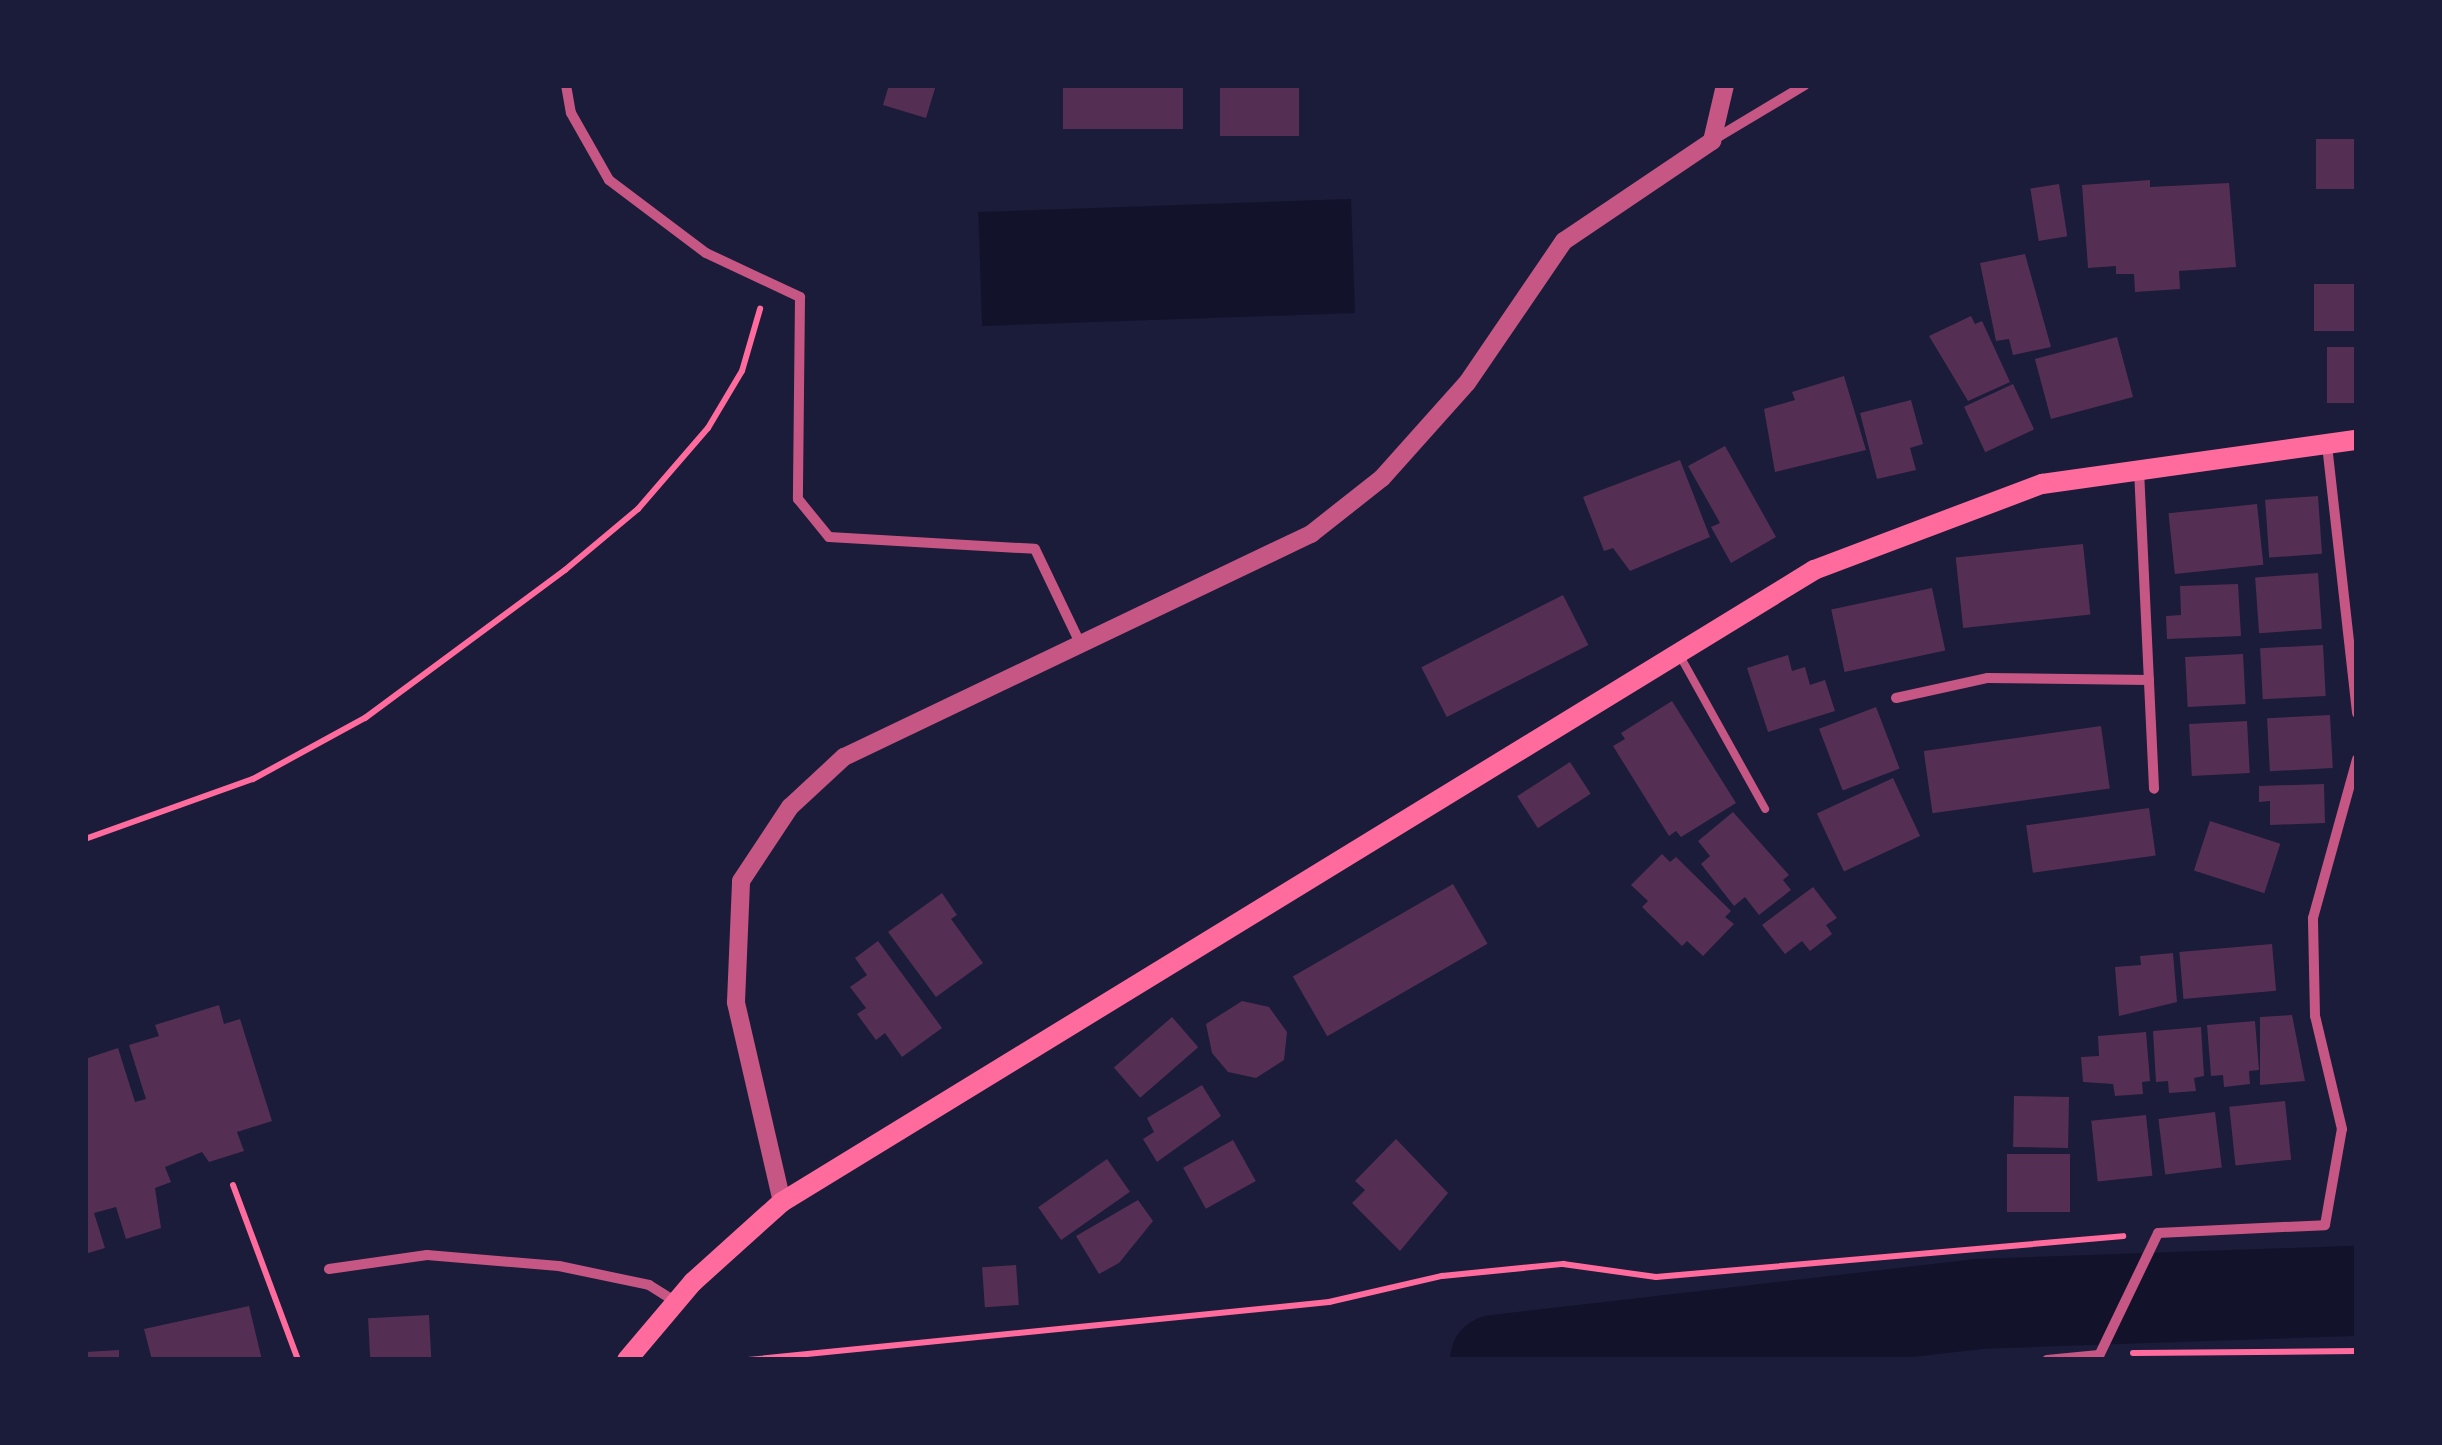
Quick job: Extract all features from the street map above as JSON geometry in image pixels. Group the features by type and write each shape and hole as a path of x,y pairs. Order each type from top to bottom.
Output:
{"main road":[{"path":"627,1360 676,1302 782,1202 1814,570 2042,484 2357,440"}],"street":[{"path":"566,85 571,113 609,180 706,253 800,296 798,498 829,537 1035,550 1081,645"},
{"path":"1712,140 1724,85"},
{"path":"782,1202 736,1002 741,881 790,807 844,758 1310,534 1382,478 1467,383 1564,241 1712,140 1805,85"},
{"path":"2327,443 2357,712"},
{"path":"2139,470 2154,789"},
{"path":"1896,698 1988,678 2149,680"},
{"path":"2048,1360 2098,1358 2146,1248 2158,1233 2325,1225 2342,1129 2315,1016 2313,918 2357,759"},
{"path":"329,1269 427,1255 558,1266 648,1285 676,1302"}],"lane":[{"path":"1678,652 1765,809"}],"path":[{"path":"85,839 253,780 365,718 565,570 638,509 708,428 758,328 761,278"},
{"path":"233,1185 298,1360"},
{"path":"748,1360 1329,1302 1442,1276 1563,1264 1656,1278 2158,1233"},
{"path":"2098,1358 2209,1348 2357,1350"}],"shaded area":[{"path":"1351,199 1355,313 982,326 978,212"}],"building":[{"path":"889,85 936,85 926,118 883,105"},
{"path":"1063,85 1183,85 1183,129 1063,129"},
{"path":"1220,85 1299,85 1299,136 1220,136"},
{"path":"2316,139 2357,139 2357,189 2316,189"},
{"path":"2150,180 2150,187 2229,183 2236,267 2179,271 2180,289 2135,292 2134,274 2116,274 2116,266 2088,268 2082,185"},
{"path":"2059,184 2067,236 2039,241 2030,189"},
{"path":"2025,254 2051,347 2013,355 2009,339 1996,341 1980,263"},
{"path":"2314,284 2357,284 2357,331 2314,331"},
{"path":"1971,316 1975,324 1982,321 2010,382 1968,401 1929,336"},
{"path":"2117,337 2133,397 2051,419 2035,359"},
{"path":"2327,347 2357,347 2357,403 2327,403"},
{"path":"1844,376 1866,450 1775,472 1764,409 1795,400 1792,392"},
{"path":"2013,384 2034,429 1985,452 1964,407"},
{"path":"1911,400 1923,444 1910,448 1916,470 1877,479 1860,413"},
{"path":"1725,446 1776,537 1731,563 1711,527 1720,523 1688,466"},
{"path":"1680,460 1710,537 1630,571 1613,548 1604,551 1583,497"},
{"path":"2318,496 2322,554 2269,558 2265,500"},
{"path":"2257,504 2263,565 2175,574 2168,513"},
{"path":"2083,544 2090,615 1963,628 1956,557"},
{"path":"2318,573 2322,629 2259,633 2255,577"},
{"path":"2238,584 2241,636 2167,639 2166,616 2181,615 2180,586"},
{"path":"1932,588 1945,651 1845,672 1831,609"},
{"path":"1563,595 1588,645 1447,717 1421,667"},
{"path":"2323,645 2326,696 2263,699 2260,648"},
{"path":"2243,654 2246,704 2188,707 2185,657"},
{"path":"1788,655 1792,671 1805,667 1810,685 1825,680 1835,711 1768,732 1747,668"},
{"path":"1672,701 1736,803 1681,837 1676,831 1669,836 1613,746 1625,739 1621,733"},
{"path":"1876,707 1900,769 1843,790 1819,729"},
{"path":"2330,715 2333,768 2270,771 2267,718"},
{"path":"2247,721 2250,773 2192,776 2189,724"},
{"path":"2101,726 2110,788 1933,813 1924,751"},
{"path":"1570,762 1591,794 1538,828 1517,796"},
{"path":"1893,778 1920,836 1844,872 1817,813"},
{"path":"2324,784 2325,823 2270,825 2270,801 2259,802 2259,786"},
{"path":"2149,808 2156,856 2033,873 2026,825"},
{"path":"1733,812 1789,875 1783,880 1791,890 1759,915 1745,897 1734,906 1701,864 1710,856 1698,841"},
{"path":"2210,821 2280,844 2264,893 2194,870"},
{"path":"1662,854 1670,862 1676,857 1731,911 1725,917 1734,924 1703,956 1687,941 1682,946 1642,907 1648,901 1631,885"},
{"path":"1453,884 1488,944 1327,1036 1293,976"},
{"path":"1813,887 1837,918 1826,925 1832,934 1810,951 1802,941 1785,954 1762,925"},
{"path":"942,893 957,915 951,919 983,963 936,997 888,932"},
{"path":"878,941 942,1028 902,1057 885,1033 876,1040 857,1014 866,1008 850,987 867,975 855,958"},
{"path":"2272,944 2276,991 2183,999 2179,952"},
{"path":"2173,953 2177,1002 2119,1016 2115,967 2141,965 2140,956"},
{"path":"1242,1001 1269,1007 1287,1032 1284,1060 1256,1078 1228,1072 1212,1053 1206,1024"},
{"path":"219,1005 224,1024 240,1019 272,1121 237,1132 244,1151 209,1162 202,1152 165,1167 171,1182 155,1188 161,1228 126,1239 116,1207 94,1213 105,1248 85,1254 85,1059 118,1048 135,1102 146,1099 129,1045 159,1036 155,1025"},
{"path":"2292,1015 2305,1081 2260,1085 2260,1017"},
{"path":"1172,1017 1198,1047 1140,1098 1114,1068"},
{"path":"2255,1021 2259,1070 2249,1071 2250,1084 2224,1087 2223,1075 2211,1076 2207,1025"},
{"path":"2201,1027 2204,1076 2194,1078 2196,1091 2169,1093 2168,1081 2156,1082 2153,1031"},
{"path":"2146,1032 2150,1081 2142,1082 2143,1094 2115,1096 2113,1084 2083,1082 2081,1057 2099,1056 2098,1036"},
{"path":"1202,1085 1221,1116 1157,1162 1143,1139 1154,1132 1147,1118"},
{"path":"2014,1096 2069,1097 2068,1148 2013,1147"},
{"path":"2285,1101 2291,1160 2235,1166 2229,1107"},
{"path":"2215,1112 2222,1168 2165,1175 2158,1119"},
{"path":"2146,1115 2152,1176 2098,1181 2091,1121"},
{"path":"1396,1139 1448,1193 1400,1251 1352,1203 1365,1190 1355,1181"},
{"path":"1233,1140 1256,1181 1206,1209 1183,1168"},
{"path":"2007,1154 2070,1154 2070,1212 2007,1212"},
{"path":"1107,1159 1130,1192 1061,1240 1038,1207"},
{"path":"1138,1200 1153,1221 1119,1263 1099,1274 1076,1236"},
{"path":"1016,1265 1019,1305 985,1307 982,1267"},
{"path":"249,1306 262,1360 152,1360 144,1329"},
{"path":"429,1315 431,1360 370,1360 368,1318"},
{"path":"119,1350 119,1360 85,1360 85,1352"}],"waterway":[{"path":"1495,1360 1977,1304 2357,1291"}]}
